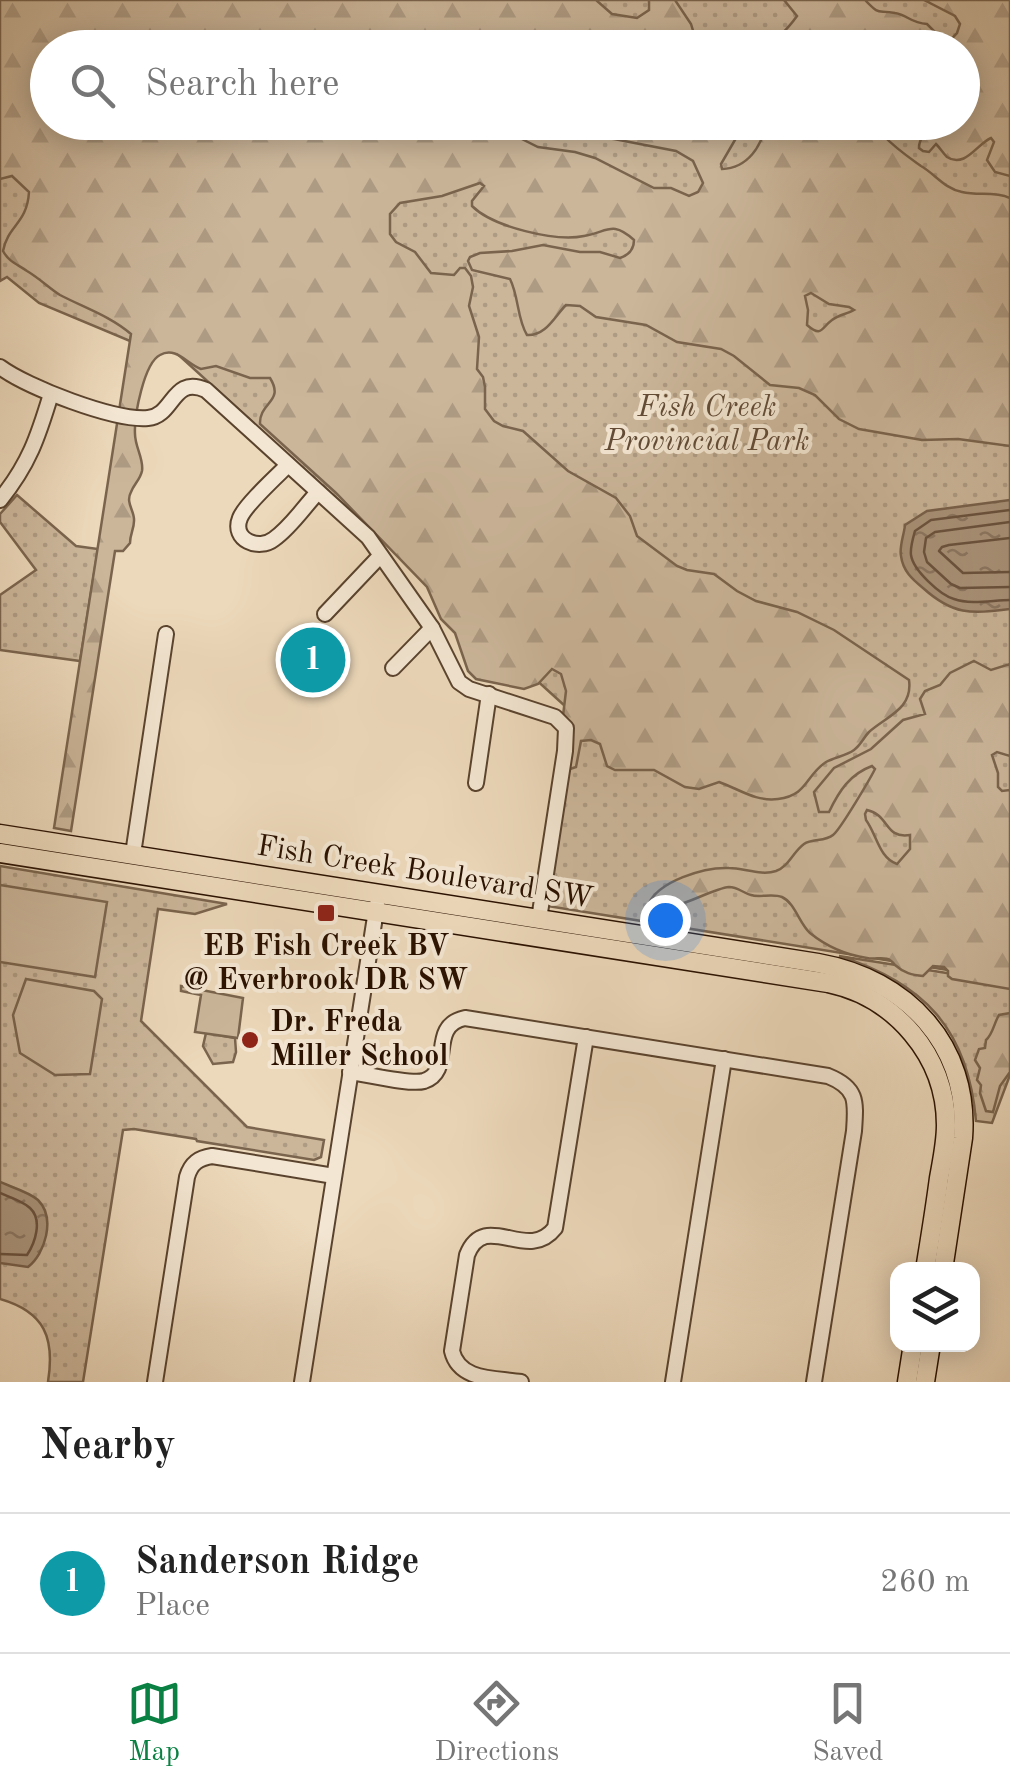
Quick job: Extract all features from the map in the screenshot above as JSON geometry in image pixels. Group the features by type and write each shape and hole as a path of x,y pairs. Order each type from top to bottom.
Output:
{"main road":[{"name":"Fish Creek Boulevard SW","path":"0,834 133,854 854,990 878,1002 900,1020 921,1044 936,1070 946,1121 945,1141 926,1262"},
{"name":"Fish Creek Boulevard SW","path":"0,852 377,903 539,919 836,966 870,978 898,994 926,1020 944,1046 956,1076 964,1130 944,1262"},
{"path":"907,1382 912,1352"},
{"path":"925,1382 930,1352"}],"street":[{"path":"0,367 51,394 126,416 150,418 182,390 191,386 201,388 368,538 432,628 459,682 469,689 555,717 566,728 566,750 539,919"},
{"path":"0,500 25,467 51,394"},
{"path":"288,464 242,514 238,525 244,538 255,545 274,540 318,492"},
{"path":"325,614 380,556"},
{"path":"393,668 432,628"},
{"path":"133,854 166,634"},
{"path":"476,782 489,694"},
{"path":"302,1382 377,903"},
{"path":"350,1072 422,1082 437,1070 446,1029 466,1018 828,1076 841,1082 854,1097 854,1131 814,1382"},
{"path":"520,1382 464,1372 452,1356 467,1256 472,1244 481,1238 539,1241 555,1228 586,1036"},
{"path":"673,1382 724,1059"},
{"path":"155,1382 190,1167 200,1158 212,1156 334,1176"}],"green space":[{"name":"Fish Creek Provincial Park","path":"0,0 1010,0 1010,980 535,904 565,706 150,329 134,322 130,341 39,303 7,277 0,281"},
{"path":"0,0 596,0 612,14 637,18 649,10 649,0 675,0 693,30 30,30 30,140 524,140 538,147 595,158 654,188 671,188 689,196 698,192 703,183 693,161 676,151 619,140 735,140 722,169 746,160 761,140 888,140 945,185 962,192 1010,198 1010,446 958,439 922,440 859,429 839,419 815,395 799,388 770,385 721,349 677,342 646,325 596,317 580,306 566,305 545,329 527,335 510,279 472,270 468,261 480,253 543,245 620,258 630,251 634,240 620,230 558,237 509,226 472,206 484,186 480,183 442,196 400,203 390,214 390,234 415,252 431,273 454,275 465,268 471,276 469,306 479,337 477,369 485,387 485,409 494,421 523,431 568,471 616,498 630,516 637,536 677,566 714,574 756,601 797,612 834,630 909,680 903,705 869,732 854,750 826,762 795,794 778,799 755,797 719,782 699,789 685,787 654,770 615,770 607,766 600,744 591,740 581,741 576,767 567,770 562,724 566,691 561,674 552,669 538,684 524,689 476,679 468,671 455,633 441,619 427,587 336,493 260,424 275,392 270,378 250,378 216,366 201,369 176,354 166,353 149,368 138,403 135,434 142,466 129,496 134,524 130,543 123,551 115,551 71,831 54,828 131,334 60,295 8,258 3,251 5,242 25,211 29,192 12,176 0,179","holes":["811,293 829,304 854,310 834,318 819,331 807,325 805,296"]},
{"path":"784,0 865,0 877,11 899,14 933,30 785,30 797,16"},
{"path":"924,0 1010,0 1010,176 995,172 987,160 994,142 991,138 960,160 947,157 936,144 929,152 919,148 921,140 980,140 980,30 958,30 960,24 955,16"},
{"path":"17,495 76,546 98,549 80,661 0,650 0,595 36,570 0,522 0,514"},
{"path":"974,661 991,670 1010,664 1010,756 997,752 992,755 998,787 1010,790 1010,989 952,979 944,967 933,966 923,976 912,974 888,959 859,957 837,949 810,933 790,904 778,896 755,896 729,887 667,908 648,905 661,889 683,877 719,868 776,871 804,844 833,835 875,769 864,769 851,779 829,812 819,812 814,792 834,768 871,749 903,720 925,714 920,699 950,673","holes":["867,810 891,830 910,835 910,849 897,864 882,851 866,820"]},
{"path":"0,866 227,904 195,914 158,909 141,1021 247,1127 324,1140 321,1157 314,1160 123,1130 83,1382 48,1382 50,1352 44,1329 27,1311 0,1299"},
{"path":"0,885 107,902 95,977 0,962"},
{"path":"839,956 1010,983 1010,1075 992,1123 976,1121 963,1060 952,1035 936,1014 895,980"},
{"path":"26,979 94,991 102,999 90,1074 55,1075 20,1053 13,1015"},
{"path":"181,986 243,998 238,1038 195,1032 201,995 181,991"},
{"path":"1010,1013 1010,1072 1000,1086 993,1112 986,1111 977,1080 980,1068 975,1060 979,1049 985,1048 999,1015"},
{"path":"206,1033 235,1038 233,1062 213,1064 203,1046"}],"water":[{"path":"1010,500 1010,609 973,612 953,608 909,574 901,552 905,525 927,511"},
{"path":"0,1182 34,1197 46,1216 43,1245 28,1267 0,1263"}],"place":[{"name":"Sanderson Ridge","path":"313,660"},
{"name":"EB Fish Creek BV @ Everbrook DR SW","path":"326,913"},
{"name":"Dr. Freda Miller School","path":"250,1040"}]}
